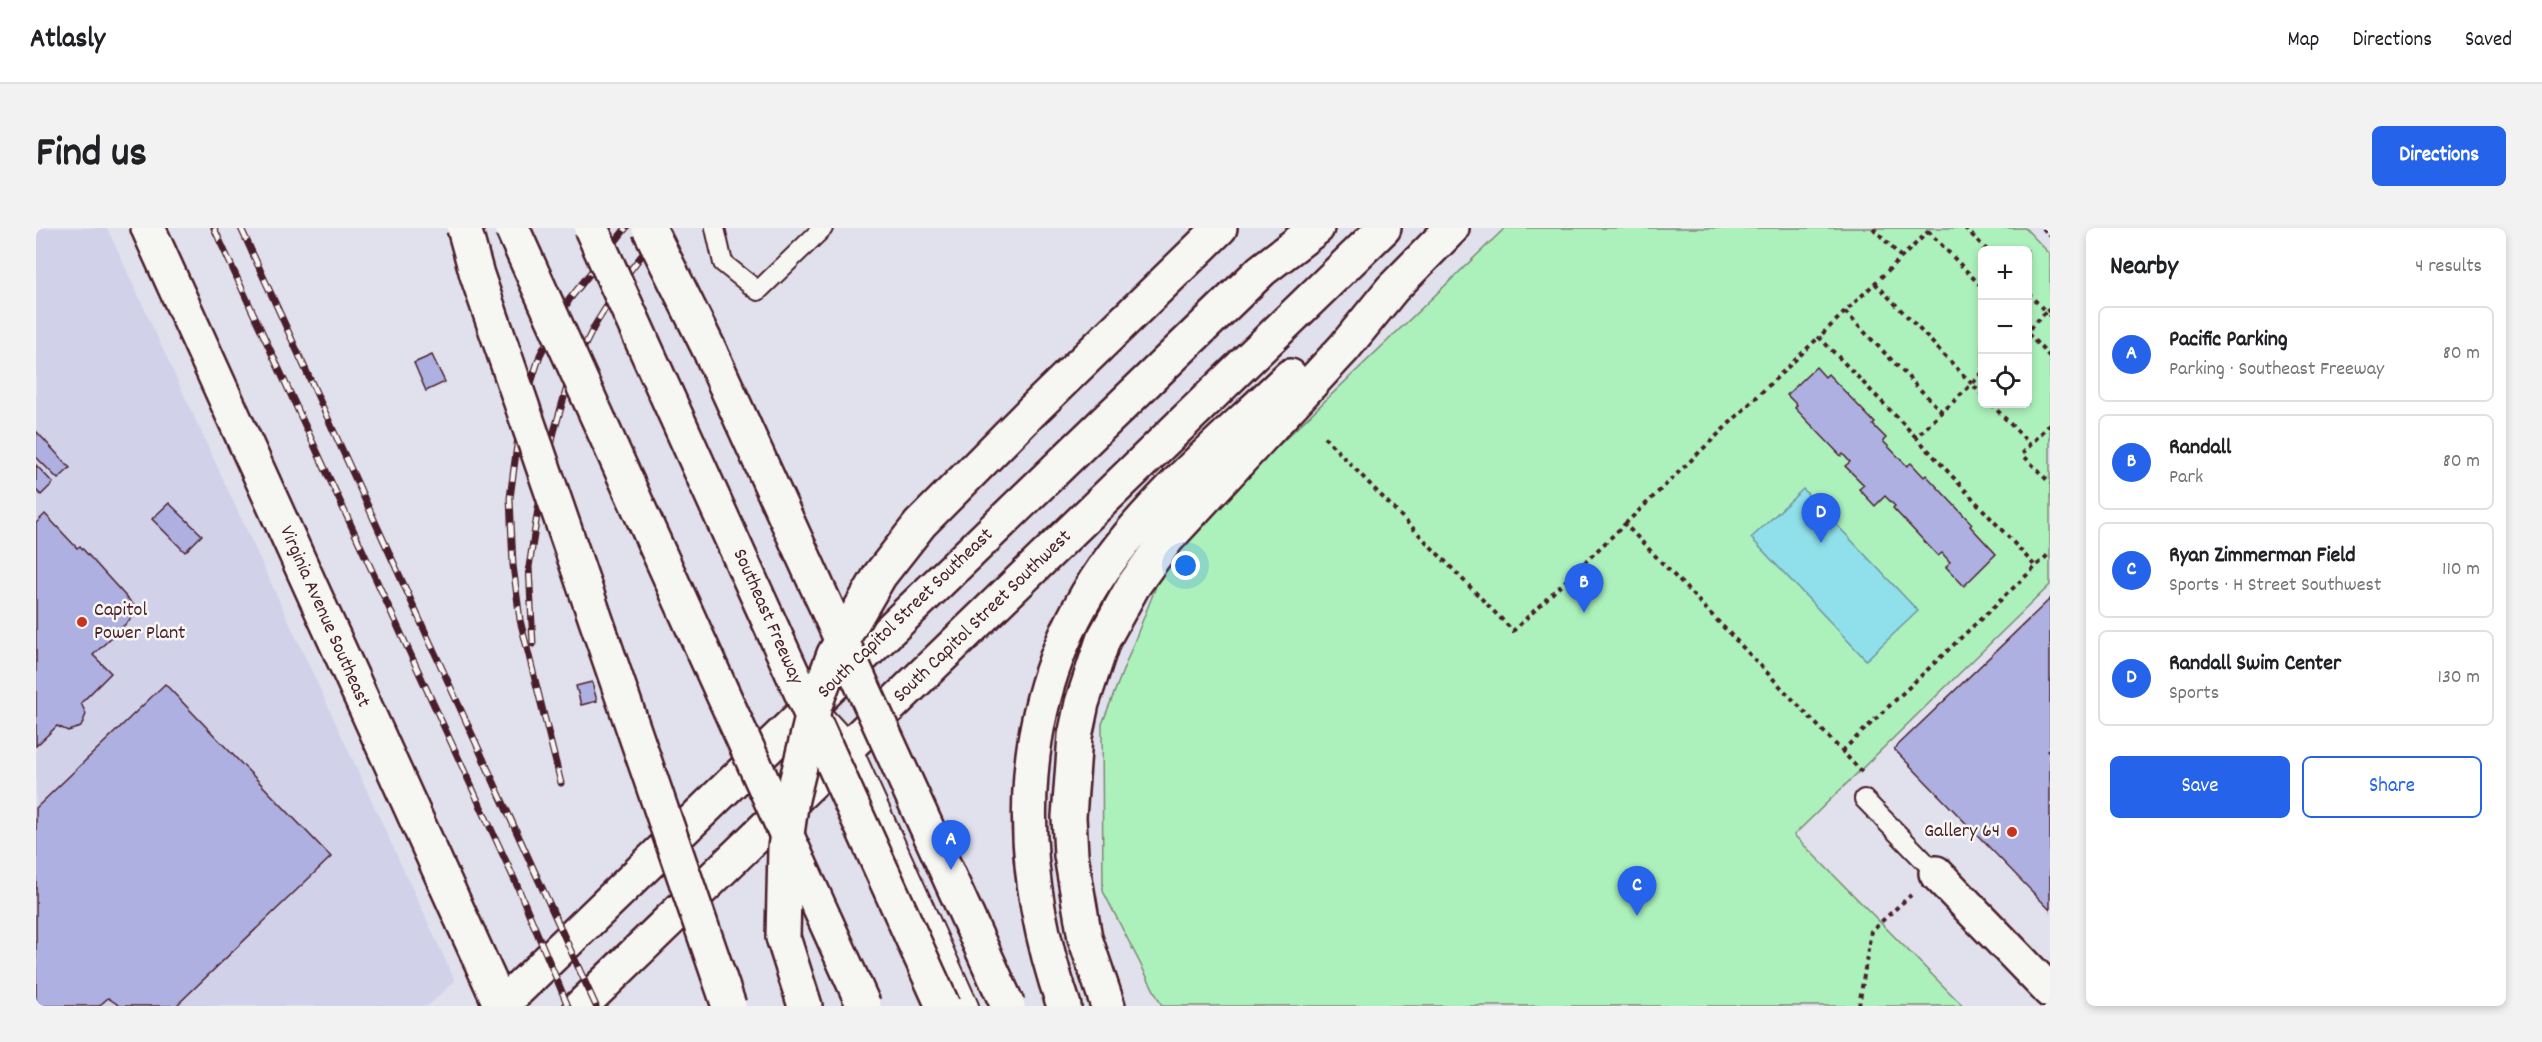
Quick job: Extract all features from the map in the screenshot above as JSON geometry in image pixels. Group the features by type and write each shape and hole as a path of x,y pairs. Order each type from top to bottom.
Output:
{"main road":[{"name":"Virginia Avenue Southeast","path":"148,228 501,1006"},
{"path":"464,228 477,275 729,1006"},
{"path":"512,228 864,1006"},
{"name":"Southeast Freeway","path":"591,228 943,1006"},
{"path":"649,228 719,371 1008,1006"},
{"path":"787,1006 783,937 785,848 792,799 815,705 834,654 880,575 920,524 1220,228"},
{"path":"1262,270 1301,228"},
{"name":"South Capitol Street Southeast","path":"501,1006 1262,270 1317,228"},
{"name":"South Capitol Street Southwest","path":"581,1006 1384,228"},
{"path":"1108,1006 1085,938 1071,855 1069,818 1074,736 1092,668 1116,615 1138,577 1167,539 1344,348 1392,289 1452,228"},
{"path":"1064,1006 1055,980 1039,910 1031,862 1028,823 1030,771 1045,696 1079,613 1112,557 1153,507 1331,337 1392,289"},
{"path":"1936,873 2050,991"},
{"path":"783,937 805,1006"}],"lane":[{"path":"714,228 723,263 758,291 823,228"},
{"path":"813,704 851,745 969,1006"},
{"path":"1864,799 1936,873"}],"path":[{"path":"1873,228 1902,257"},
{"path":"1965,228 1983,246"},
{"path":"2043,228 2050,236"},
{"path":"1324,437 1513,630 1930,230 1978,282"},
{"path":"1875,283 1978,390"},
{"path":"2032,297 2049,312 2032,328"},
{"path":"1845,312 1942,412"},
{"path":"1819,337 1916,437 2036,567"},
{"path":"2032,337 2050,357"},
{"path":"1916,437 1978,378"},
{"path":"1995,408 2030,444"},
{"path":"2050,424 2022,454 2050,483"},
{"path":"1625,524 1870,781 1864,799"},
{"path":"1842,751 2050,553"},
{"path":"1859,1006 1871,931 1936,873"}],"shaded area":[{"path":"36,228 107,228 455,981 428,1006 36,1006"}],"green space":[{"path":"1505,228 2025,228 2050,254 2050,585 1794,835 1963,1006 1162,1006 1103,891 1102,724 1162,571 1204,517"}],"water":[{"path":"1803,489 1918,611 1866,660 1751,538"}],"building":[{"path":"432,355 445,382 426,391 414,363"},
{"path":"1816,367 1825,377 1828,374 1875,423 1873,425 1886,438 1883,441 1907,466 1911,463 1924,477 1926,475 1972,524 1970,526 1996,554 1964,586 1946,567 1950,562 1942,553 1938,556 1893,508 1895,506 1885,496 1875,506 1859,489 1864,485 1845,466 1850,462 1843,454 1841,456 1795,408 1797,405 1787,395"},
{"path":"36,431 70,468 58,479 36,457"},
{"path":"36,465 53,483 41,495 36,490"},
{"path":"169,503 202,535 185,552 152,519"},
{"name":"Capitol Power Plant","path":"45,514 77,548 80,546 139,611 93,655 111,673 81,703 86,714 81,727 68,731 57,726 36,746 36,523"},
{"name":"Gallery 64","path":"2050,599 2050,748 2047,750 2050,753 2050,910 1894,749"},
{"path":"592,682 597,701 581,705 576,686"},
{"path":"165,684 331,857 176,1006 120,1006 108,998 99,1006 36,1006 36,808"}],"railway":[{"path":"214,228 516,883 568,1006"},
{"path":"241,228 596,1006"},
{"path":"561,783 520,620 513,565 510,498 521,415 540,355 569,300 626,228"},
{"path":"533,644 529,567 554,432 571,373 595,325 625,277 663,228"}],"place":[{"name":"Randall Swim Center","path":"1821,543"},
{"name":"Randall","path":"1584,613"},
{"name":"Capitol Power Plant","path":"82,622"},
{"name":"Gallery 64","path":"2012,832"},
{"name":"Pacific Parking","path":"951,870"},
{"name":"Ryan Zimmerman Field","path":"1637,916"}]}
